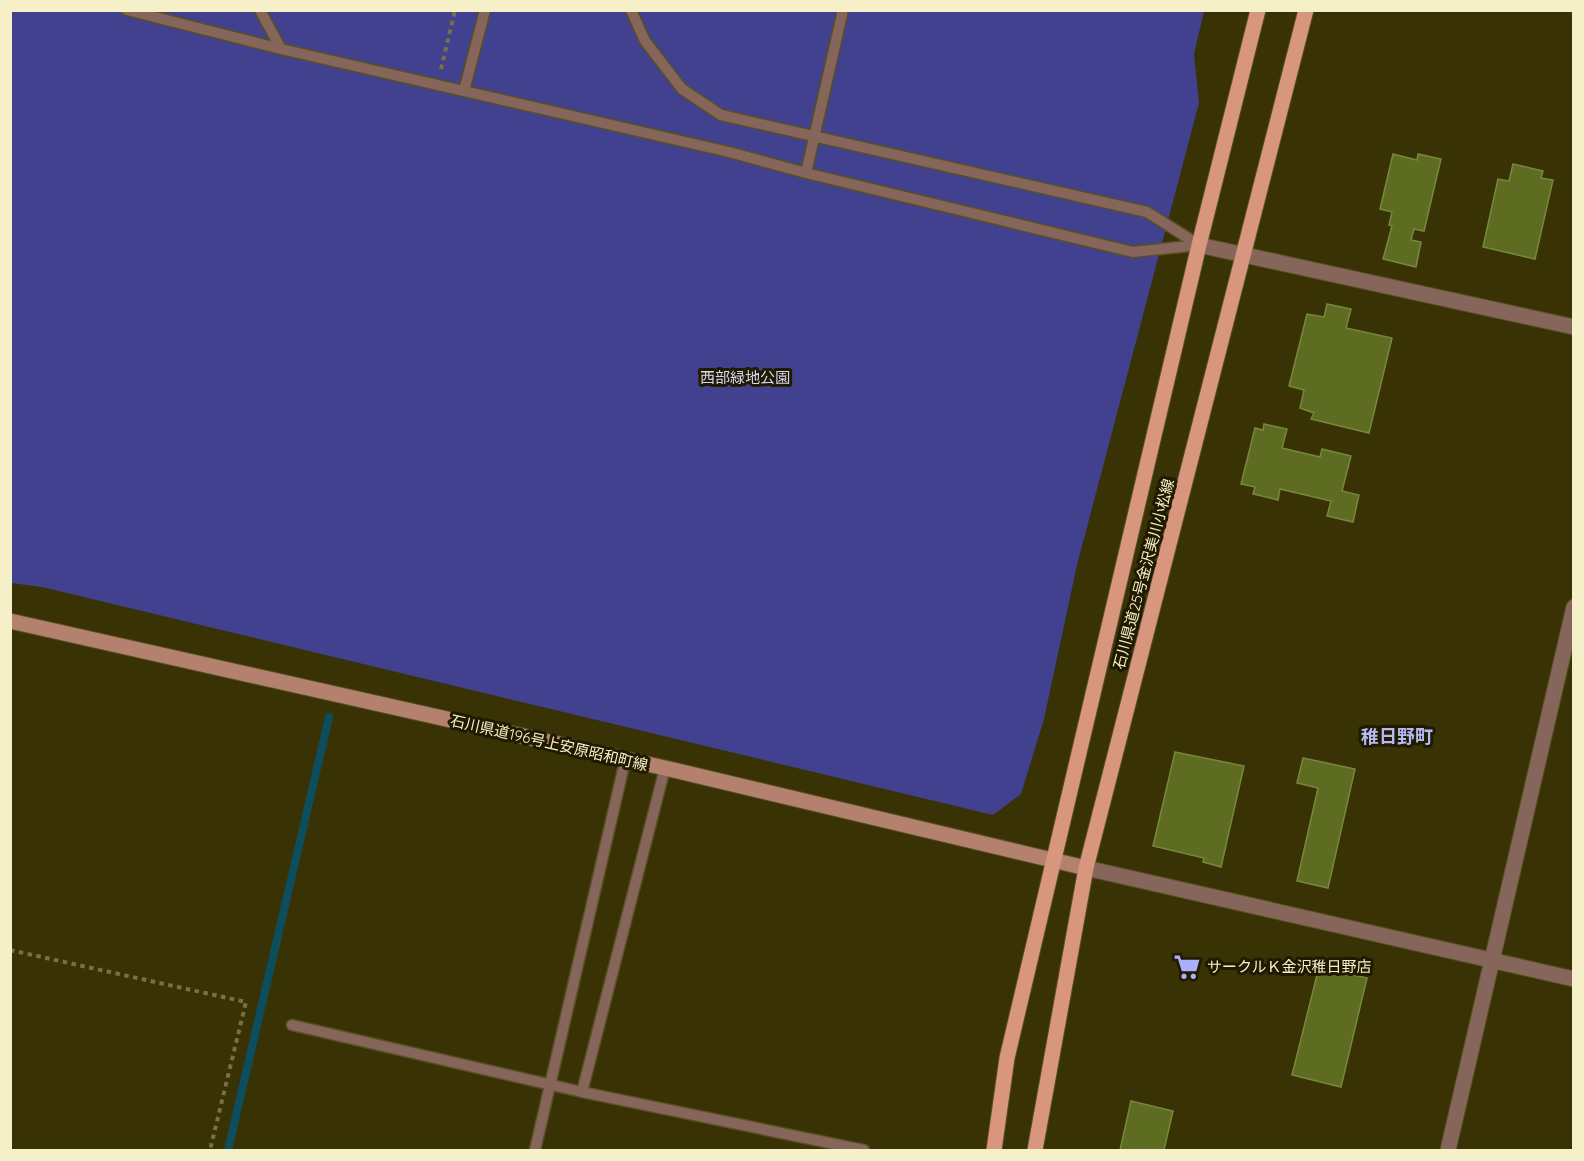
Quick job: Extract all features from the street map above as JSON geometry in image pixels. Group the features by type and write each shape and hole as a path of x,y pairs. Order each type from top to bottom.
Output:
{"main road":[{"name":"石川県道25号金沢美川小松線","path":"994,1150 1007,1058 1199,245 1258,10"},
{"name":"石川県道25号金沢美川小松線","path":"1035,1150 1086,868 1306,10"},
{"name":"石川県道196号上安原昭和町線","path":"10,621 665,768 1086,868"}],"street":[{"path":"1199,245 1244,257 1574,327"},
{"path":"1448,1150 1490,958 1574,607"},
{"path":"1086,868 1490,958 1574,979"}],"lane":[{"path":"127,10 281,49 729,152 806,173 1133,252 1199,245"},
{"path":"260,10 281,49"},
{"path":"464,91 485,10"},
{"path":"631,10 645,41 682,89 721,115 1147,212 1199,245"},
{"path":"806,173 843,10"},
{"path":"535,1150 625,760"},
{"path":"582,1092 665,768"},
{"path":"292,1025 582,1092 862,1150"}],"path":[{"path":"438,85 455,10"},
{"path":"10,950 246,1002 210,1150"}],"green space":[{"name":"西部緑地公園","path":"11,11 1204,11 1194,54 1199,103 1077,565 1044,719 1021,794 993,815 42,587 11,583"}],"building":[{"path":"1393,154 1417,160 1418,154 1441,159 1424,231 1414,229 1411,240 1421,242 1416,267 1383,259 1392,226 1389,225 1392,212 1380,209"},
{"path":"1513,164 1543,171 1541,178 1553,180 1535,259 1483,247 1498,179 1509,181"},
{"path":"1327,304 1351,309 1346,328 1392,338 1369,433 1311,419 1314,413 1300,408 1304,390 1289,386 1307,314 1324,317"},
{"path":"1264,424 1287,429 1282,448 1320,457 1322,449 1351,456 1342,491 1359,495 1353,522 1327,516 1331,501 1280,489 1278,500 1253,494 1255,487 1241,484 1255,428 1263,430"},
{"path":"1175,752 1244,766 1221,867 1203,862 1204,858 1153,846"},
{"path":"1175,752 1244,766 1221,867 1203,862 1204,858 1153,846"},
{"path":"1303,758 1355,769 1328,888 1297,881 1318,788 1297,783"},
{"path":"1319,967 1367,978 1341,1087 1292,1075"},
{"path":"1131,1101 1173,1111 1164,1150 1120,1150"}],"waterway":[{"path":"228,1150 329,717"}],"place":[{"name":"サークルＫ金沢稚日野店","path":"1187,967"}],"district":[{"name":"稚日野町","path":"1397,737"}]}
